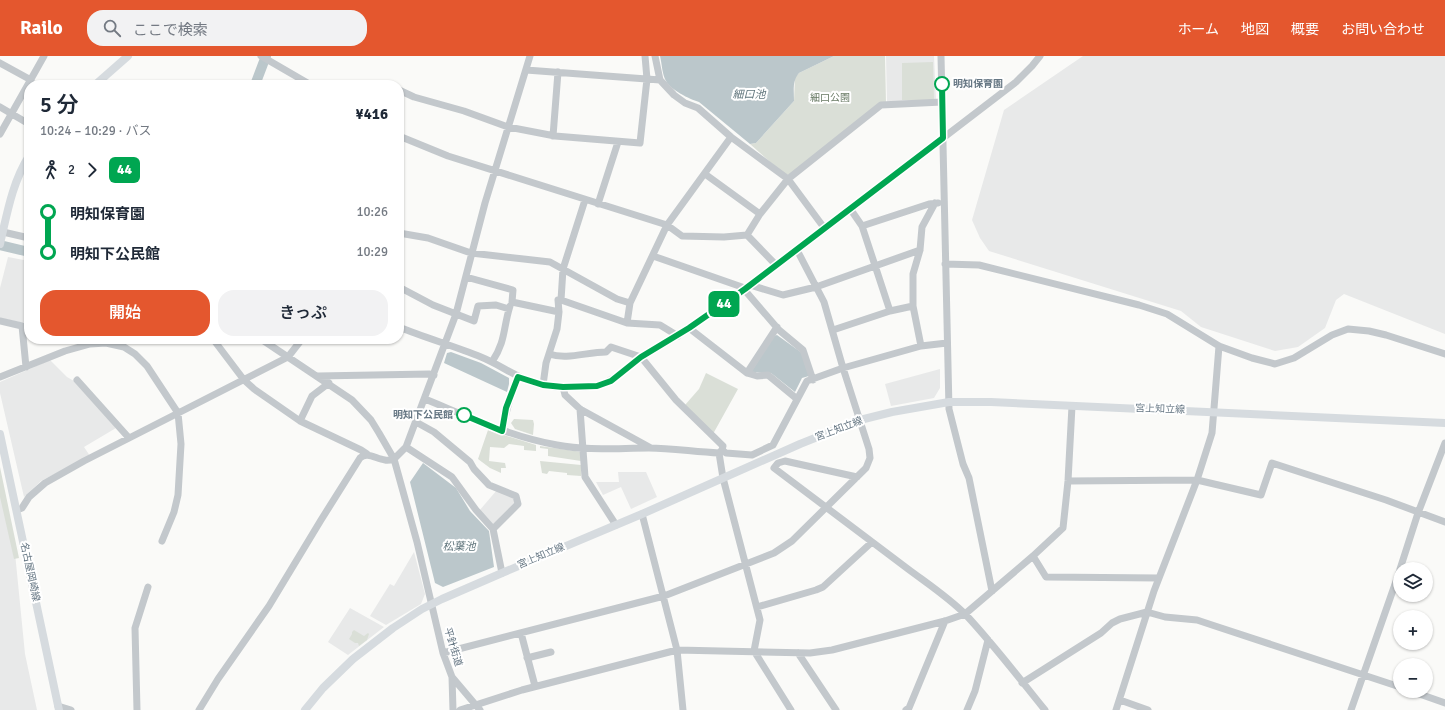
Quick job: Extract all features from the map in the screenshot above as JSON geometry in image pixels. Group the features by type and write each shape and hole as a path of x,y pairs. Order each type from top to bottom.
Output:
{"main road":[{"path":"101,80 128,56"},
{"path":"1,236 14,185 24,166"},
{"name":"宮上知立線","path":"305,710 323,688 353,659 394,628 432,605 502,573 642,514 800,444 860,420 892,412 949,402 991,402 1214,411 1445,423"},
{"name":"名古屋岡崎線","path":"0,434 58,708"}],"street":[{"path":"0,63 31,80 44,56"},
{"path":"261,56 302,80"},
{"path":"217,344 244,380 254,389 300,421 367,454 383,460 394,459 406,447 456,314 494,171 530,56"},
{"path":"404,92 414,97 464,111 508,127 553,136 640,143 647,79 645,56"},
{"path":"655,56 660,80 674,95 686,103 698,108 731,137 788,180 825,229"},
{"path":"941,56 949,402 954,430 963,464 969,478 992,591"},
{"path":"404,328 420,336 446,343 492,362 518,377 543,385 563,387 604,384 618,376 641,357 678,336 748,287 851,210 1016,82 1040,56"},
{"path":"526,70 660,80"},
{"path":"553,136 558,72"},
{"path":"0,134 24,93"},
{"path":"747,235 760,214 788,180 882,106 942,102"},
{"path":"0,107 24,121"},
{"path":"627,323 630,303 667,225 731,137"},
{"path":"404,138 448,156 667,225 682,236 724,237 747,235"},
{"path":"598,204 618,142"},
{"path":"705,174 760,214"},
{"path":"562,300 563,269 584,200"},
{"path":"862,226 935,203 944,203"},
{"path":"921,346 913,306 913,274 920,250 922,227 935,203"},
{"path":"851,210 862,226 890,311"},
{"path":"404,234 428,238 471,254 550,262 617,299 630,303"},
{"path":"747,235 776,265"},
{"path":"1,236 24,238"},
{"path":"443,653 664,596 774,553 788,544 827,508 866,468 870,458 869,449 843,368 833,330 824,302 797,250"},
{"path":"653,256 742,287 748,287 783,296 816,287 920,250"},
{"path":"945,264 979,265 1139,305 1167,314 1219,346 1274,364 1294,358 1332,335 1348,329 1381,334 1445,354"},
{"path":"466,277 513,290 503,341 492,362"},
{"path":"748,287 776,327 803,350 813,380"},
{"path":"404,290 433,305 474,321 478,306 511,305 559,312"},
{"path":"543,385 546,363 557,329 559,312 558,300 562,300 627,323 660,325 678,336"},
{"path":"833,330 890,311 913,306"},
{"path":"0,321 22,326 26,367"},
{"path":"747,373 776,327"},
{"path":"689,328 747,373 757,376 768,375 797,399"},
{"path":"425,399 502,431 528,440 559,446 584,448 651,448 752,455 773,445 807,381 843,368 921,346 947,342"},
{"path":"0,377 65,351 90,344"},
{"path":"110,344 124,347 135,354 147,366 178,413 181,444 178,495 174,512 162,541"},
{"name":"平針街道","path":"268,344 329,383 352,400 370,420 394,459 417,542 443,653 452,677 477,707"},
{"path":"17,510 22,508 29,497 45,483 84,461 288,357 298,344"},
{"path":"1116,710 1158,578 1197,480 1212,433 1219,346"},
{"path":"549,354 558,357 594,352 606,352 611,347 641,357 676,400 723,446 721,452 724,478 760,620 754,651 791,710"},
{"path":"318,376 434,375"},
{"path":"502,431 506,408 518,377"},
{"path":"77,380 129,438"},
{"path":"300,421 312,396 329,383"},
{"path":"563,387 565,395 580,409 651,448"},
{"path":"460,710 477,707 535,686 677,650 754,651 810,654 832,650 945,621 965,614 1033,556 1063,528 1068,481 1072,406"},
{"path":"580,409 585,477 616,525"},
{"path":"416,422 434,432 470,462 474,469 489,485 516,496 518,504 493,529"},
{"path":"1402,562 1418,513 1445,444"},
{"path":"406,447 452,477 493,529 502,573"},
{"path":"199,710 218,679 269,606 360,458 367,454"},
{"path":"857,477 784,461 778,463 774,468 930,584 965,614 1045,710"},
{"path":"1068,481 1197,480 1261,496 1272,463 1445,522"},
{"path":"642,514 677,650 683,710"},
{"path":"757,607 823,587 872,542"},
{"path":"1033,556 1046,577 1158,578"},
{"path":"138,710 135,628 148,587"},
{"path":"1351,710 1362,674 1393,588"},
{"path":"1022,683 1101,633 1112,623 1120,619 1148,612 1165,617 1197,620 1393,685"},
{"path":"906,710 909,708 945,621"},
{"path":"521,633 535,686"},
{"path":"968,710 985,656 988,640"},
{"path":"528,658 551,652"},
{"path":"798,653 836,710"},
{"path":"452,677 453,710"},
{"path":"1431,698 1445,703"},
{"path":"1120,700 1148,710"},
{"path":"58,708 71,710"}],"shaded area":[{"name":"明知保育園","path":"886,56 934,56 936,101 887,102"},
{"path":"1083,56 1445,56 1445,334 1344,294 1336,300 1325,328 1298,347 1275,351 1201,327 1181,311 989,251 980,238 972,220 1004,110"},
{"path":"8,257 24,260 24,323 0,318 0,288"},
{"path":"50,360 67,377 74,381 116,428 84,447 90,456 41,481 24,497 0,393 0,382"},
{"path":"940,369 940,388 934,398 891,406 885,384"},
{"path":"618,472 646,472 657,497 631,509 621,487 603,495 596,482 619,482"},
{"path":"497,490 516,497 515,502 492,526 479,511"},
{"path":"0,492 15,553 25,654 37,710 0,710"},
{"path":"414,552 425,594 421,604 386,625 370,616 390,584 394,586"},
{"path":"350,608 384,627 348,655 328,642"}],"green space":[{"name":"細口公園","path":"834,56 885,56 886,103 790,174 785,175 750,144 756,143 794,101 795,77 799,73"},
{"path":"933,62 934,100 902,100 902,63"},
{"path":"706,373 738,389 713,434 685,405 699,389"},
{"path":"514,419 533,420 533,435 515,429 511,423"},
{"path":"488,430 536,445 536,451 524,450 524,446 509,444 504,448 490,447 489,461 505,463 506,468 501,468 501,473 490,468 478,459"},
{"path":"540,446 582,452 581,461 548,456 548,449 540,448"},
{"path":"540,461 581,465 581,476 549,471 547,474 542,473"},
{"path":"0,467 19,558 14,559 0,497"},
{"path":"354,630 364,636 368,633 369,634 367,640 359,646 358,643 355,643 349,639"}],"water":[{"name":"細口池","path":"660,56 834,56 799,73 794,83 794,101 756,143 750,144 699,102 690,99 672,88 666,81"},
{"path":"777,335 802,353 809,376 802,378 795,392 771,373 751,372 774,336"},
{"path":"451,352 481,363 509,378 507,392 444,363 447,353"},
{"name":"松葉池","path":"423,463 456,488 470,511 489,531 494,567 443,587 435,583 410,482"}],"waterway":[{"path":"257,80 266,56"},
{"path":"0,245 24,251"}],"bus line":[{"name":"44","path":"464,415 502,431 506,408 518,377 543,385 563,387 597,386 604,384 618,376 641,357 689,328 745,289 851,210 943,138 942,84"}],"place":[{"name":"明知保育園","path":"942,84"},
{"name":"明知下公民館","path":"464,415"}]}
